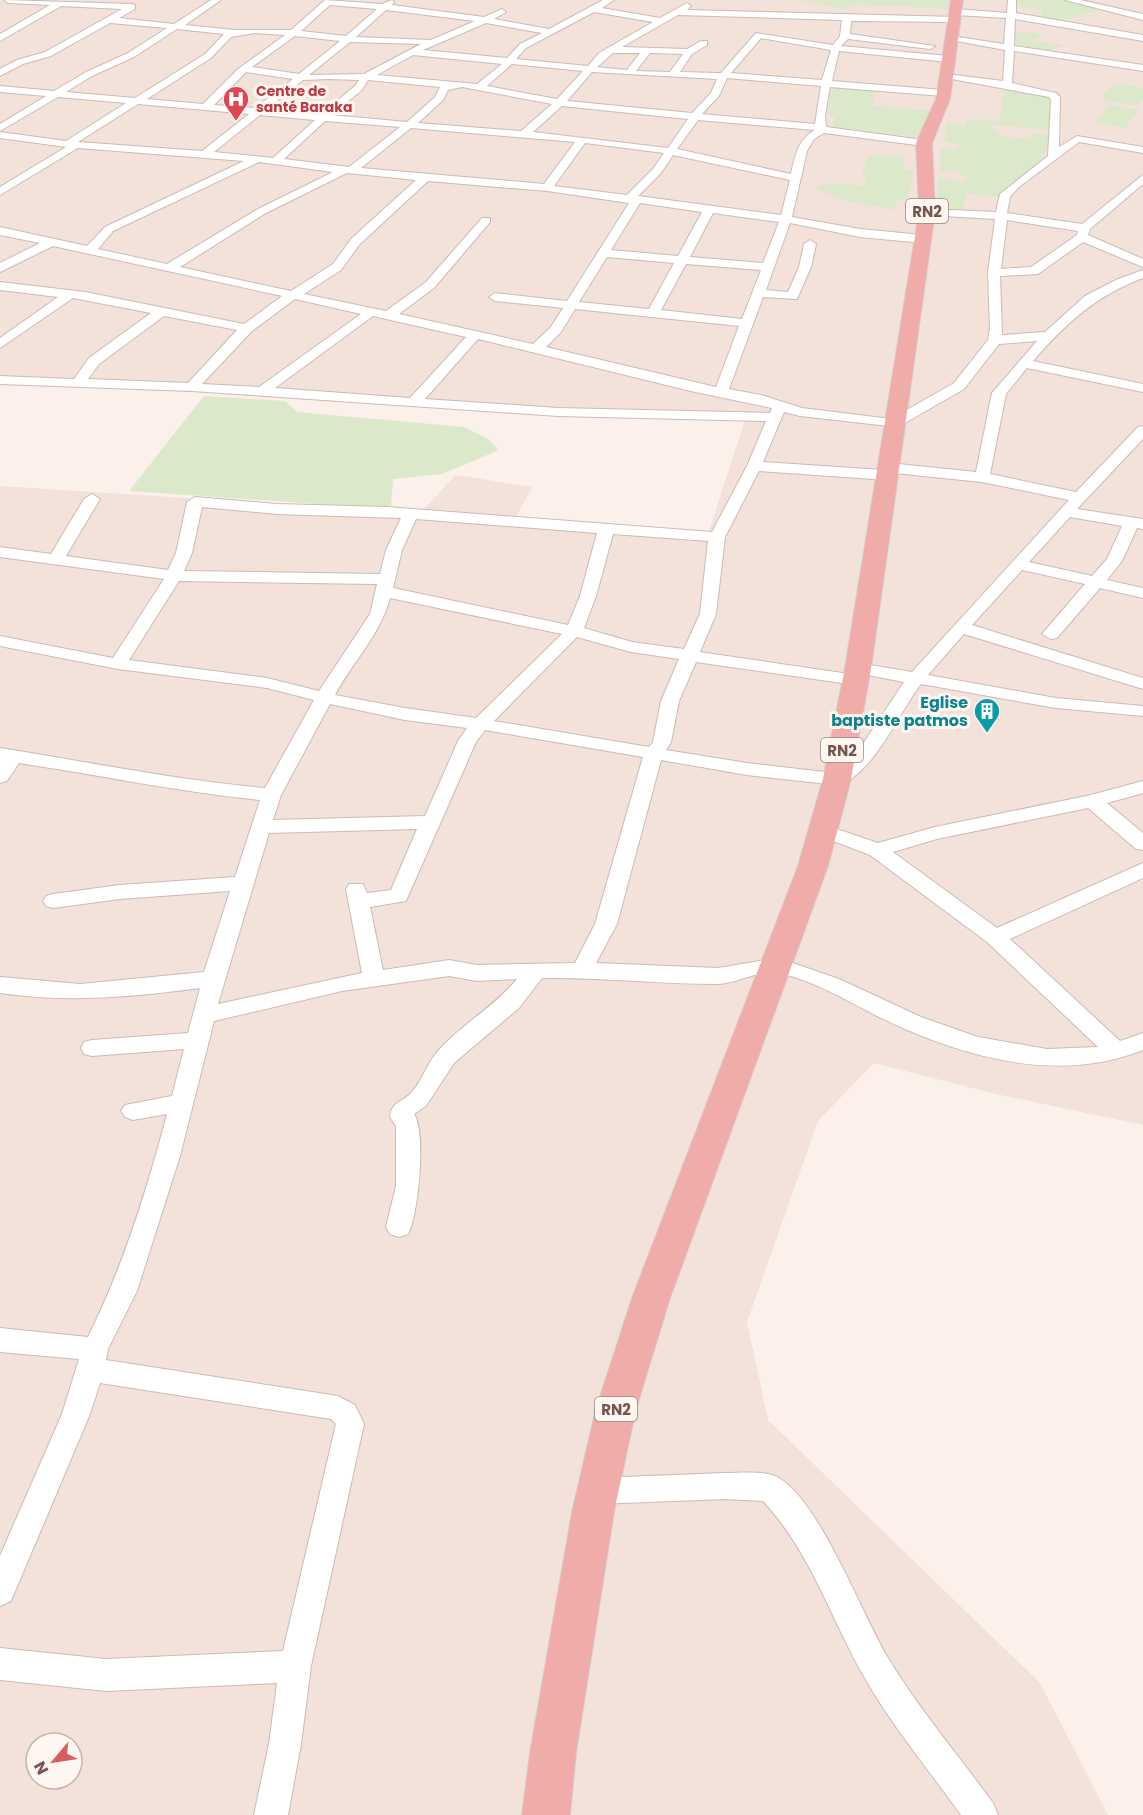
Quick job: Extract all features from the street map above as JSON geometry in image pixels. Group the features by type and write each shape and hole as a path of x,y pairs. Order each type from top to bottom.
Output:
{"highway":[{"name":"RN2","path":"546,1815 555,1742 597,1491 616,1409 651,1298 813,866 837,779 857,674 888,472 893,424 927,212 924,143 944,90 956,10"}],"street":[{"path":"8,0 132,7"},
{"path":"98,6 106,0"},
{"path":"0,73 20,62 48,54 144,0"},
{"path":"0,128 89,74 131,55 217,0"},
{"path":"206,154 393,0"},
{"path":"478,88 511,61 519,49 548,31 610,0"},
{"path":"522,135 542,121 610,50 659,20 698,0"},
{"path":"1007,85 1011,65 1009,46 1012,0"},
{"path":"1069,0 1143,17"},
{"path":"207,106 244,69 293,33 330,1 438,12 548,31"},
{"path":"0,38 61,2"},
{"path":"438,12 451,3"},
{"path":"592,9 659,20"},
{"path":"676,12 848,18 956,10 1012,16 1143,39"},
{"path":"276,160 322,117 359,88 365,78 411,52 502,12"},
{"path":"536,349 556,329 603,253 632,200 657,171 695,116 715,94 724,75 759,35 767,24 770,14"},
{"path":"721,393 786,219 802,151 810,137 820,128 821,103 828,82 829,70 836,49 846,36 845,23 848,18"},
{"path":"109,20 233,32 293,33 348,39 438,42"},
{"path":"1092,38 1143,24"},
{"path":"0,192 208,56 221,40 233,32"},
{"path":"759,35 883,55 950,48 1009,46 1143,68"},
{"path":"846,36 899,40 917,46 950,48"},
{"path":"673,75 689,52 704,44"},
{"path":"1050,52 1066,47"},
{"path":"610,50 689,52"},
{"path":"629,73 647,50"},
{"path":"411,52 629,73 724,75 944,90"},
{"path":"545,73 553,65"},
{"path":"244,69 302,75 308,78 329,76 405,79 478,88 559,102 820,128 924,143"},
{"path":"767,91 790,80"},
{"path":"169,268 262,211 348,170 409,125 439,98 444,88 452,85"},
{"path":"900,98 944,90 1007,85 1052,95 1056,99 1053,157"},
{"path":"0,89 139,99 671,150 720,159 797,179"},
{"path":"521,97 529,89"},
{"path":"0,135 72,144 276,160 348,170 547,188 708,211 786,219 860,233 923,239"},
{"path":"1053,135 1143,150"},
{"path":"0,380 192,387 558,412 800,412 893,424 959,386 974,370 995,340 994,273 1004,196 1015,184 1077,139"},
{"path":"547,188 582,140"},
{"path":"91,249 109,229 258,159"},
{"path":"192,387 215,358 247,328 337,267 355,242 427,176"},
{"path":"994,273 1034,271 1084,233 1143,178"},
{"path":"653,314 708,211"},
{"path":"927,212 1001,216 1084,233 1143,263"},
{"path":"388,316 430,285 486,219"},
{"path":"0,231 91,249 475,335 721,393 756,398 776,412"},
{"path":"0,268 52,242"},
{"path":"758,293 793,296 805,267 810,244"},
{"path":"603,253 767,267"},
{"path":"982,477 990,447 999,393 1046,336 1073,309 1111,285 1143,274"},
{"path":"0,286 69,295 247,328"},
{"path":"0,344 69,295"},
{"path":"495,297 748,323"},
{"path":"77,384 94,361 162,312"},
{"path":"261,393 371,312"},
{"path":"415,401 475,335"},
{"path":"995,340 1046,336"},
{"path":"1024,363 1143,388"},
{"path":"583,968 606,924 653,755 662,742 670,701 708,614 710,579 717,537 754,466 776,412"},
{"path":"0,641 118,664 267,683 405,714 480,724 653,755 837,779 857,765 915,679 1143,430"},
{"path":"754,466 982,477 1080,498"},
{"path":"56,560 92,499"},
{"path":"118,664 174,576 184,553 195,502 277,510 410,515 717,537"},
{"path":"1051,634 1114,561 1138,523 1066,512"},
{"path":"0,1591 76,1414 93,1360 124,1291 168,1156 200,1040 213,979 271,795 340,669 378,614 394,550 410,515"},
{"path":"377,978 373,974 358,895 399,896 463,746 480,724 574,631 588,596 606,529"},
{"path":"0,552 174,576 385,585 631,647 690,657 915,679 1056,703 1143,711"},
{"path":"1018,564 1096,580 1143,593"},
{"path":"961,627 1143,684"},
{"path":"0,777 7,755 138,775 199,788 271,795"},
{"path":"877,850 935,833 1092,801 1143,787"},
{"path":"1092,801 1143,844"},
{"path":"262,827 429,824"},
{"path":"822,830 877,850 995,937 1118,1052"},
{"path":"995,937 1143,870"},
{"path":"53,901 120,892 244,883"},
{"path":"206,1015 342,982 449,968 477,973 583,968 719,976 742,974 775,964 833,984 905,1019 1004,1053 1078,1057 1118,1052 1143,1041"},
{"path":"399,1227 408,1186 408,1123 402,1117 404,1109 418,1100 446,1057 511,1002 536,971"},
{"path":"0,985 20,989 94,990 154,987 213,979"},
{"path":"92,1048 200,1040"},
{"path":"133,1111 182,1103"},
{"path":"0,1340 338,1408 345,1414 350,1424 294,1666 285,1744 271,1815"},
{"path":"597,1491 725,1486 770,1488 793,1515 815,1550 878,1670 981,1815"},
{"path":"0,1664 106,1675 294,1666"}],"shaded area":[{"path":"0,0 1143,0 1143,1125 996,1094 874,1063 818,1121 747,1322 768,1420 1040,1683 1108,1815 0,1815 0,486 420,513 456,475 532,487 515,519 708,534 745,420 598,416 203,392 0,385"}],"green space":[{"path":"798,0 951,0 952,9 851,4 847,10"},
{"path":"1016,0 1063,0 1102,9 1060,22 1040,17 1043,10 1016,6"},
{"path":"1016,32 1046,34 1032,40 1063,45 1047,51 1011,45"},
{"path":"1111,85 1143,88 1143,98 1137,106 1103,100 1105,97 1102,96"},
{"path":"833,86 877,88 872,106 932,111 929,138 832,127 835,118 827,114"},
{"path":"1005,86 1049,95 1051,130 998,125 987,127 998,131 1002,136 1031,139 1030,134 1049,135 1044,156 999,197 969,194 969,188 962,211 937,209 939,177 964,183 966,187 966,183 962,182 968,178 956,172 939,171 941,148 957,149 960,145 945,141 946,123 965,125 967,119 999,121"},
{"path":"1109,105 1139,110 1125,128 1095,122"},
{"path":"869,155 904,157 904,169 914,170 907,200 898,200 894,210 844,200 811,187 840,183 863,186 867,178 861,176"},
{"path":"204,396 285,401 297,412 464,427 487,438 499,450 442,474 393,479 391,509 129,491"}],"place":[{"name":"Centre de santé Baraka","path":"236,122"},
{"name":"Eglise baptiste patmos","path":"987,734"}]}
